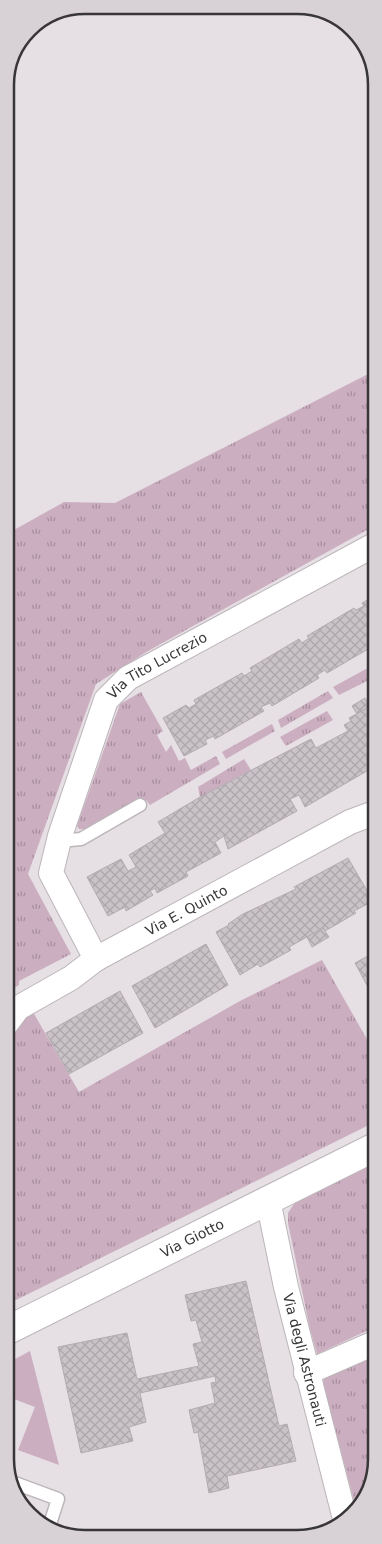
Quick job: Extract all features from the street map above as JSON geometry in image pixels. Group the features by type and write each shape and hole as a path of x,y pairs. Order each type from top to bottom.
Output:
{"street":[{"name":"Via Tito Lucrezio","path":"96,959 51,873 60,836 106,700 128,678 368,548"},
{"name":"Via E. Quinto","path":"14,1013 18,1008 71,978 96,959 350,822 368,815"},
{"name":"Via Giotto","path":"14,1328 368,1150"},
{"name":"Via degli Astronauti","path":"268,1200 306,1373 343,1514"},
{"path":"306,1373 368,1346"}],"lane":[{"path":"60,836 70,840 81,839 140,805"},
{"path":"18,1484 58,1499 51,1522"}],"green space":[{"path":"368,374 368,529 148,651 96,684 28,874 71,954 19,981 19,985 14,988 14,530 64,502 115,503"},
{"path":"368,668 368,680 339,695 333,687"},
{"path":"328,691 333,698 281,728 278,720"},
{"path":"141,692 163,731 157,735 166,752 171,745 179,761 185,758 191,770 216,756 220,764 150,805 146,800 139,800 86,829 79,829 77,826 120,704"},
{"path":"327,711 333,720 286,746 280,737"},
{"path":"272,724 275,731 226,759 222,752"},
{"path":"244,759 251,770 200,797 198,787"},
{"path":"322,960 368,1041 368,1125 14,1301 14,1031 23,1019 33,1012 79,1092 240,1001"},
{"path":"368,1165 368,1330 317,1354 288,1223 288,1213 296,1201"},
{"path":"30,1351 59,1465 18,1450 35,1407 14,1399 14,1360"},
{"path":"368,1358 368,1464 366,1478 354,1502 323,1384 324,1378"}],"building":[{"path":"368,600 368,649 327,673 325,670 317,675 319,678 272,706 270,703 261,707 264,711 215,739 214,736 205,740 207,744 184,756 163,718 186,705 189,708 196,704 194,700 242,673 244,676 252,671 250,668 299,639 302,643 309,638 307,636 354,608 356,610 364,606 362,603"},
{"path":"365,698 368,703 368,708 357,714 352,706"},
{"path":"368,708 368,757 366,758 368,770 305,807 299,795 290,799 297,811 228,849 224,836 215,842 221,853 186,872 188,876 157,893 155,888 150,891 153,895 126,911 125,907 108,916 87,877 121,859 128,871 136,867 129,855 165,833 158,822 200,797 311,739 316,748 348,731 344,725 351,721 349,718"},
{"path":"348,858 368,892 368,904 325,931 323,928 289,947 291,950 260,967 258,964 240,975 216,932 243,914 296,889 294,887"},
{"path":"323,928 329,937 312,947 307,937"},
{"path":"206,944 228,985 155,1028 132,986"},
{"path":"368,956 368,987 355,963"},
{"path":"120,991 143,1033 69,1074 46,1033"},
{"path":"246,1281 279,1426 287,1424 296,1461 227,1476 229,1488 209,1493 198,1432 194,1433 189,1410 215,1403 211,1383 216,1382 215,1376 140,1393 146,1422 129,1427 133,1441 81,1453 58,1347 127,1333 137,1379 199,1366 193,1344 202,1342 196,1320 191,1321 185,1295"}]}
